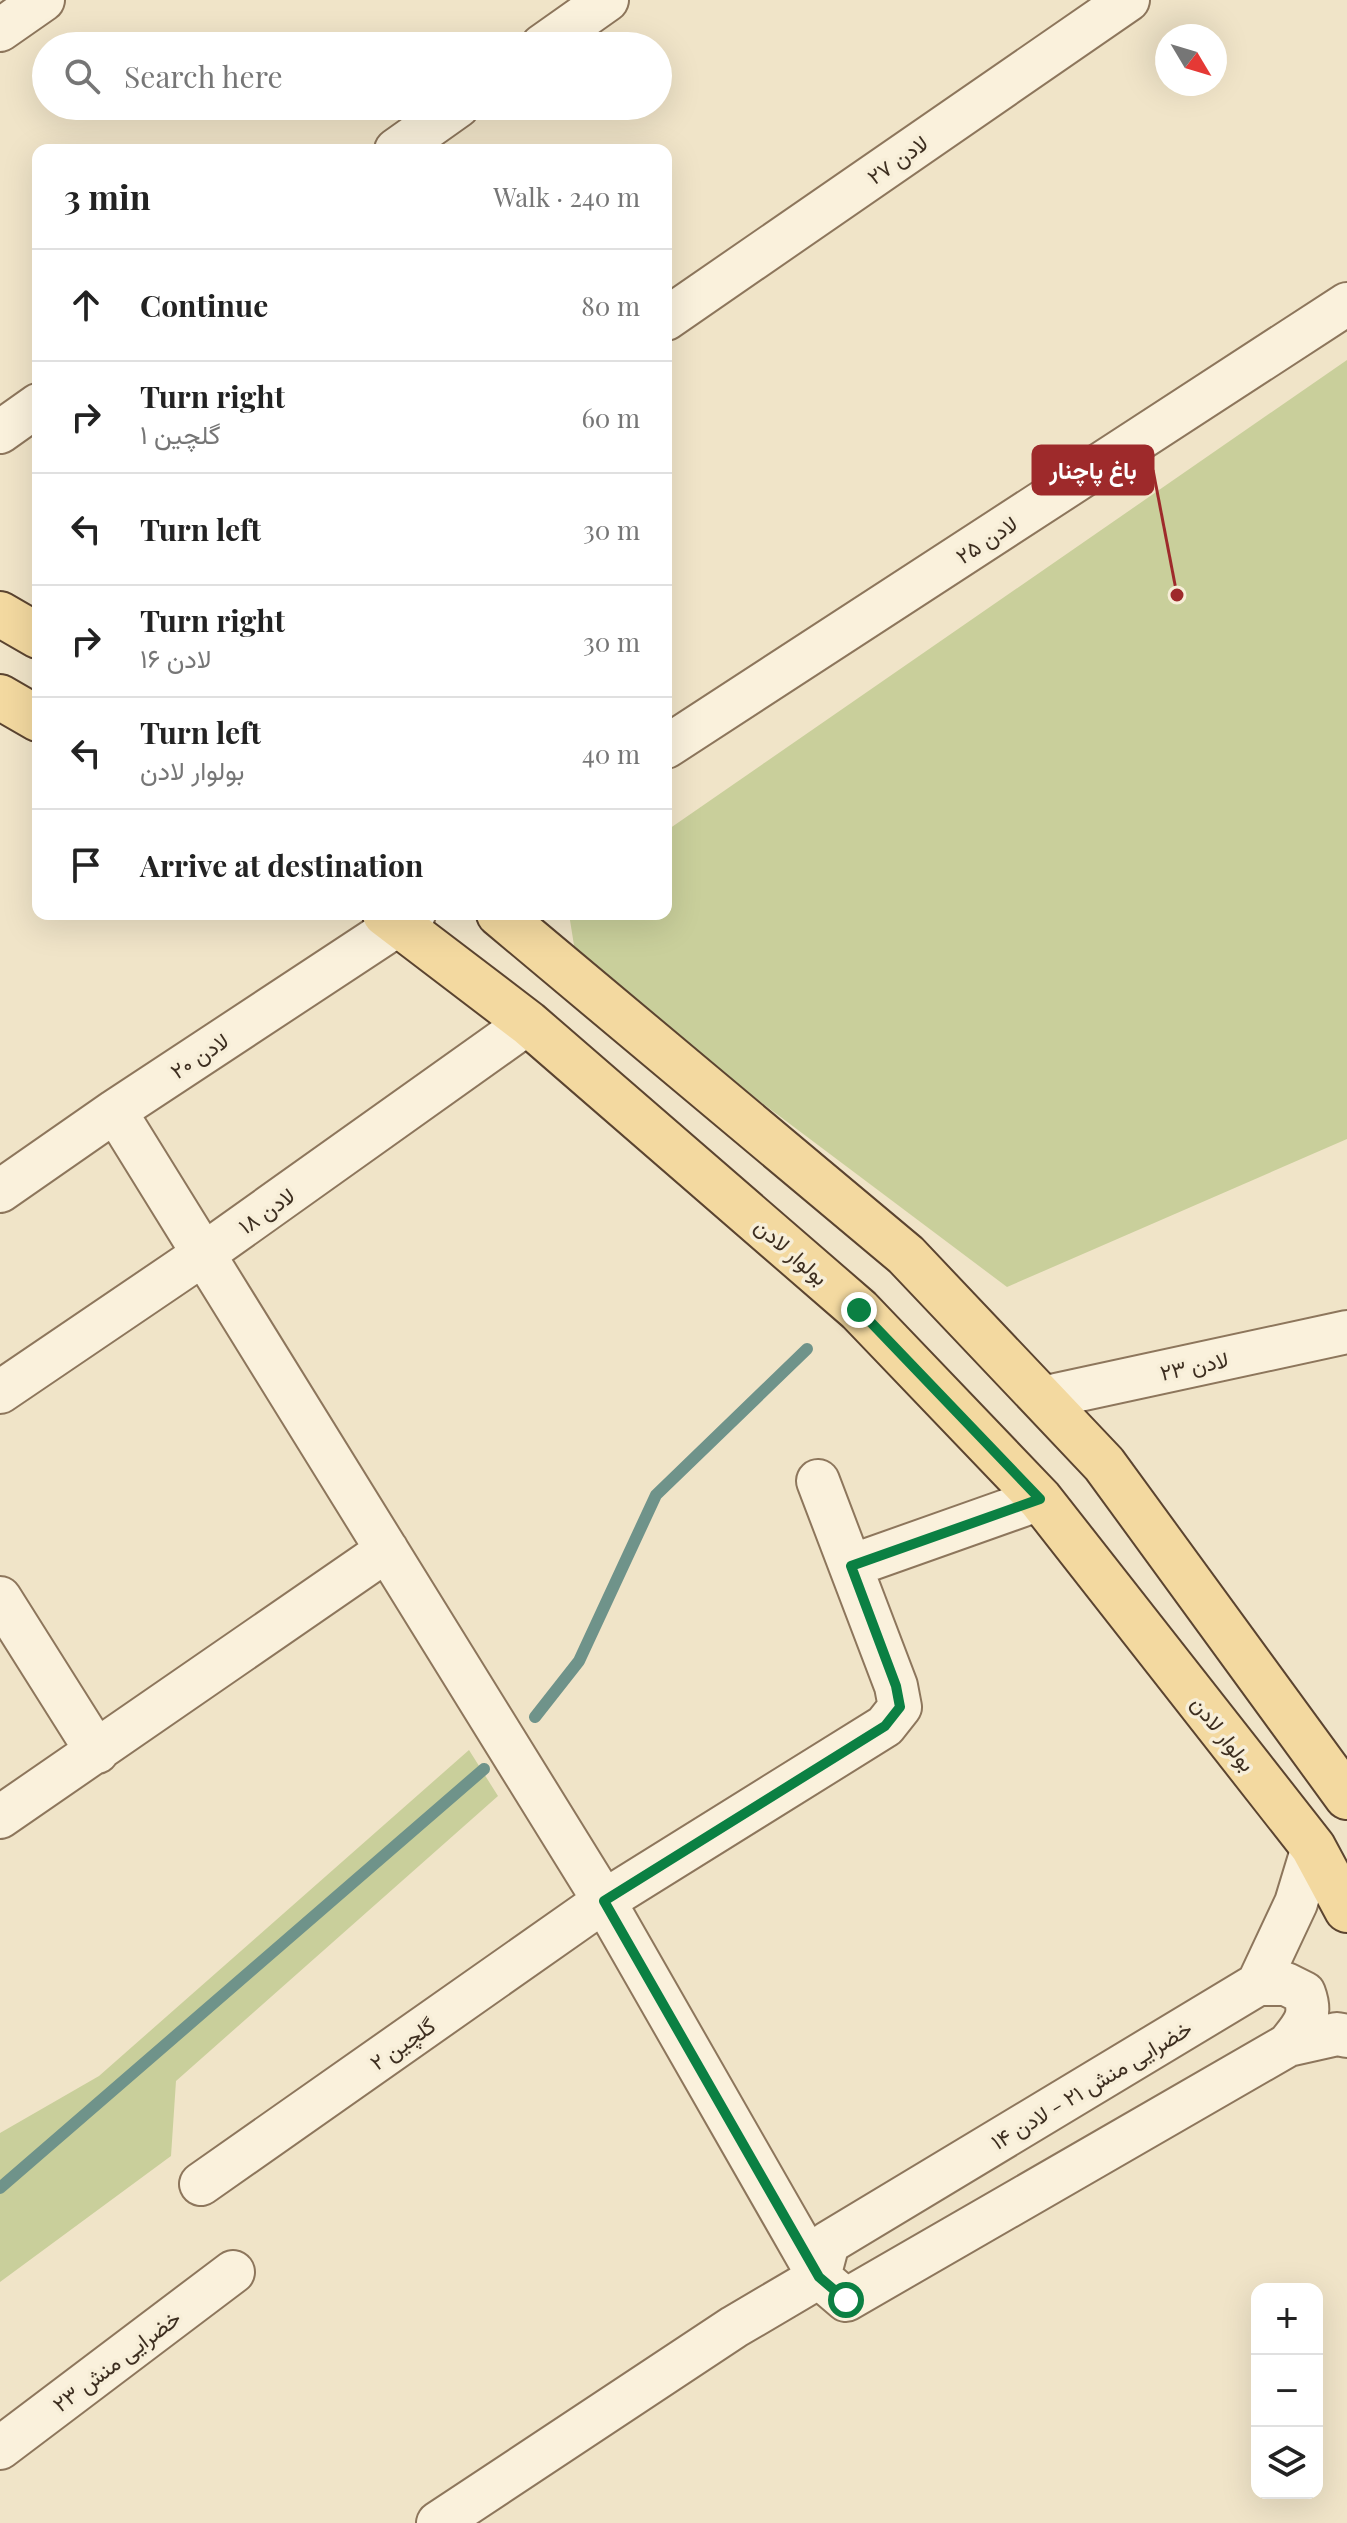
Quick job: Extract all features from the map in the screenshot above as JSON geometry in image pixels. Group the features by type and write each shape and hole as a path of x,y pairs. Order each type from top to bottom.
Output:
{"main road":[{"path":"0,614 32,633"},
{"path":"0,697 32,716"},
{"name":"بولوار لادن","path":"404,920 528,1023 859,1310 1040,1499 1313,1847 1347,1910"},
{"path":"506,920 906,1255 1104,1464 1347,1797"}],"street":[{"path":"0,30 43,0"},
{"path":"562,32 607,0"},
{"name":"لادن ۲۷","path":"672,315 1128,0"},
{"path":"404,144 438,120"},
{"name":"لادن ۲۵","path":"672,743 1347,304"},
{"path":"0,432 32,409"},
{"name":"لادن ۲۰","path":"0,1191 396,920"},
{"name":"لادن ۱۸","path":"0,1392 205,1253 528,1023"},
{"path":"115,1111 604,1901 819,2277 846,2300 1288,2045 1337,2034 1347,2036"},
{"name":"لادن ۲۳","path":"1042,1398 1347,1332"},
{"path":"818,1481 851,1566 1040,1499"},
{"path":"0,1817 387,1550"},
{"name":"گلچین ۲","path":"201,2184 604,1901 885,1726 900,1707 896,1686 851,1566"},
{"path":"0,1598 97,1752"},
{"path":"1288,2045 1307,2021 1309,2007 1304,1993 1286,1984 1258,1984 1296,1903 1313,1847"},
{"name":"خضرایی منش ۲۱ - لادن ۱۴","path":"819,2277 828,2243 1258,1984"},
{"name":"خضرایی منش ۲۳","path":"0,2448 233,2272"},
{"path":"438,2523 734,2327 819,2277"}],"green space":[{"path":"1347,360 1347,1139 1007,1287 577,964 570,920 672,920 672,827"},
{"path":"469,1750 498,1796 176,2081 171,2156 0,2282 0,2133 99,2076"}],"waterway":[{"path":"535,1717 579,1661 656,1495 807,1349"},
{"path":"0,2188 484,1769"}],"place":[{"name":"باغ پاچنار","path":"1177,595"}],"route":[{"path":"846,2300 819,2277 604,1901 885,1726 900,1707 896,1686 851,1566 1040,1499 859,1310"}]}
